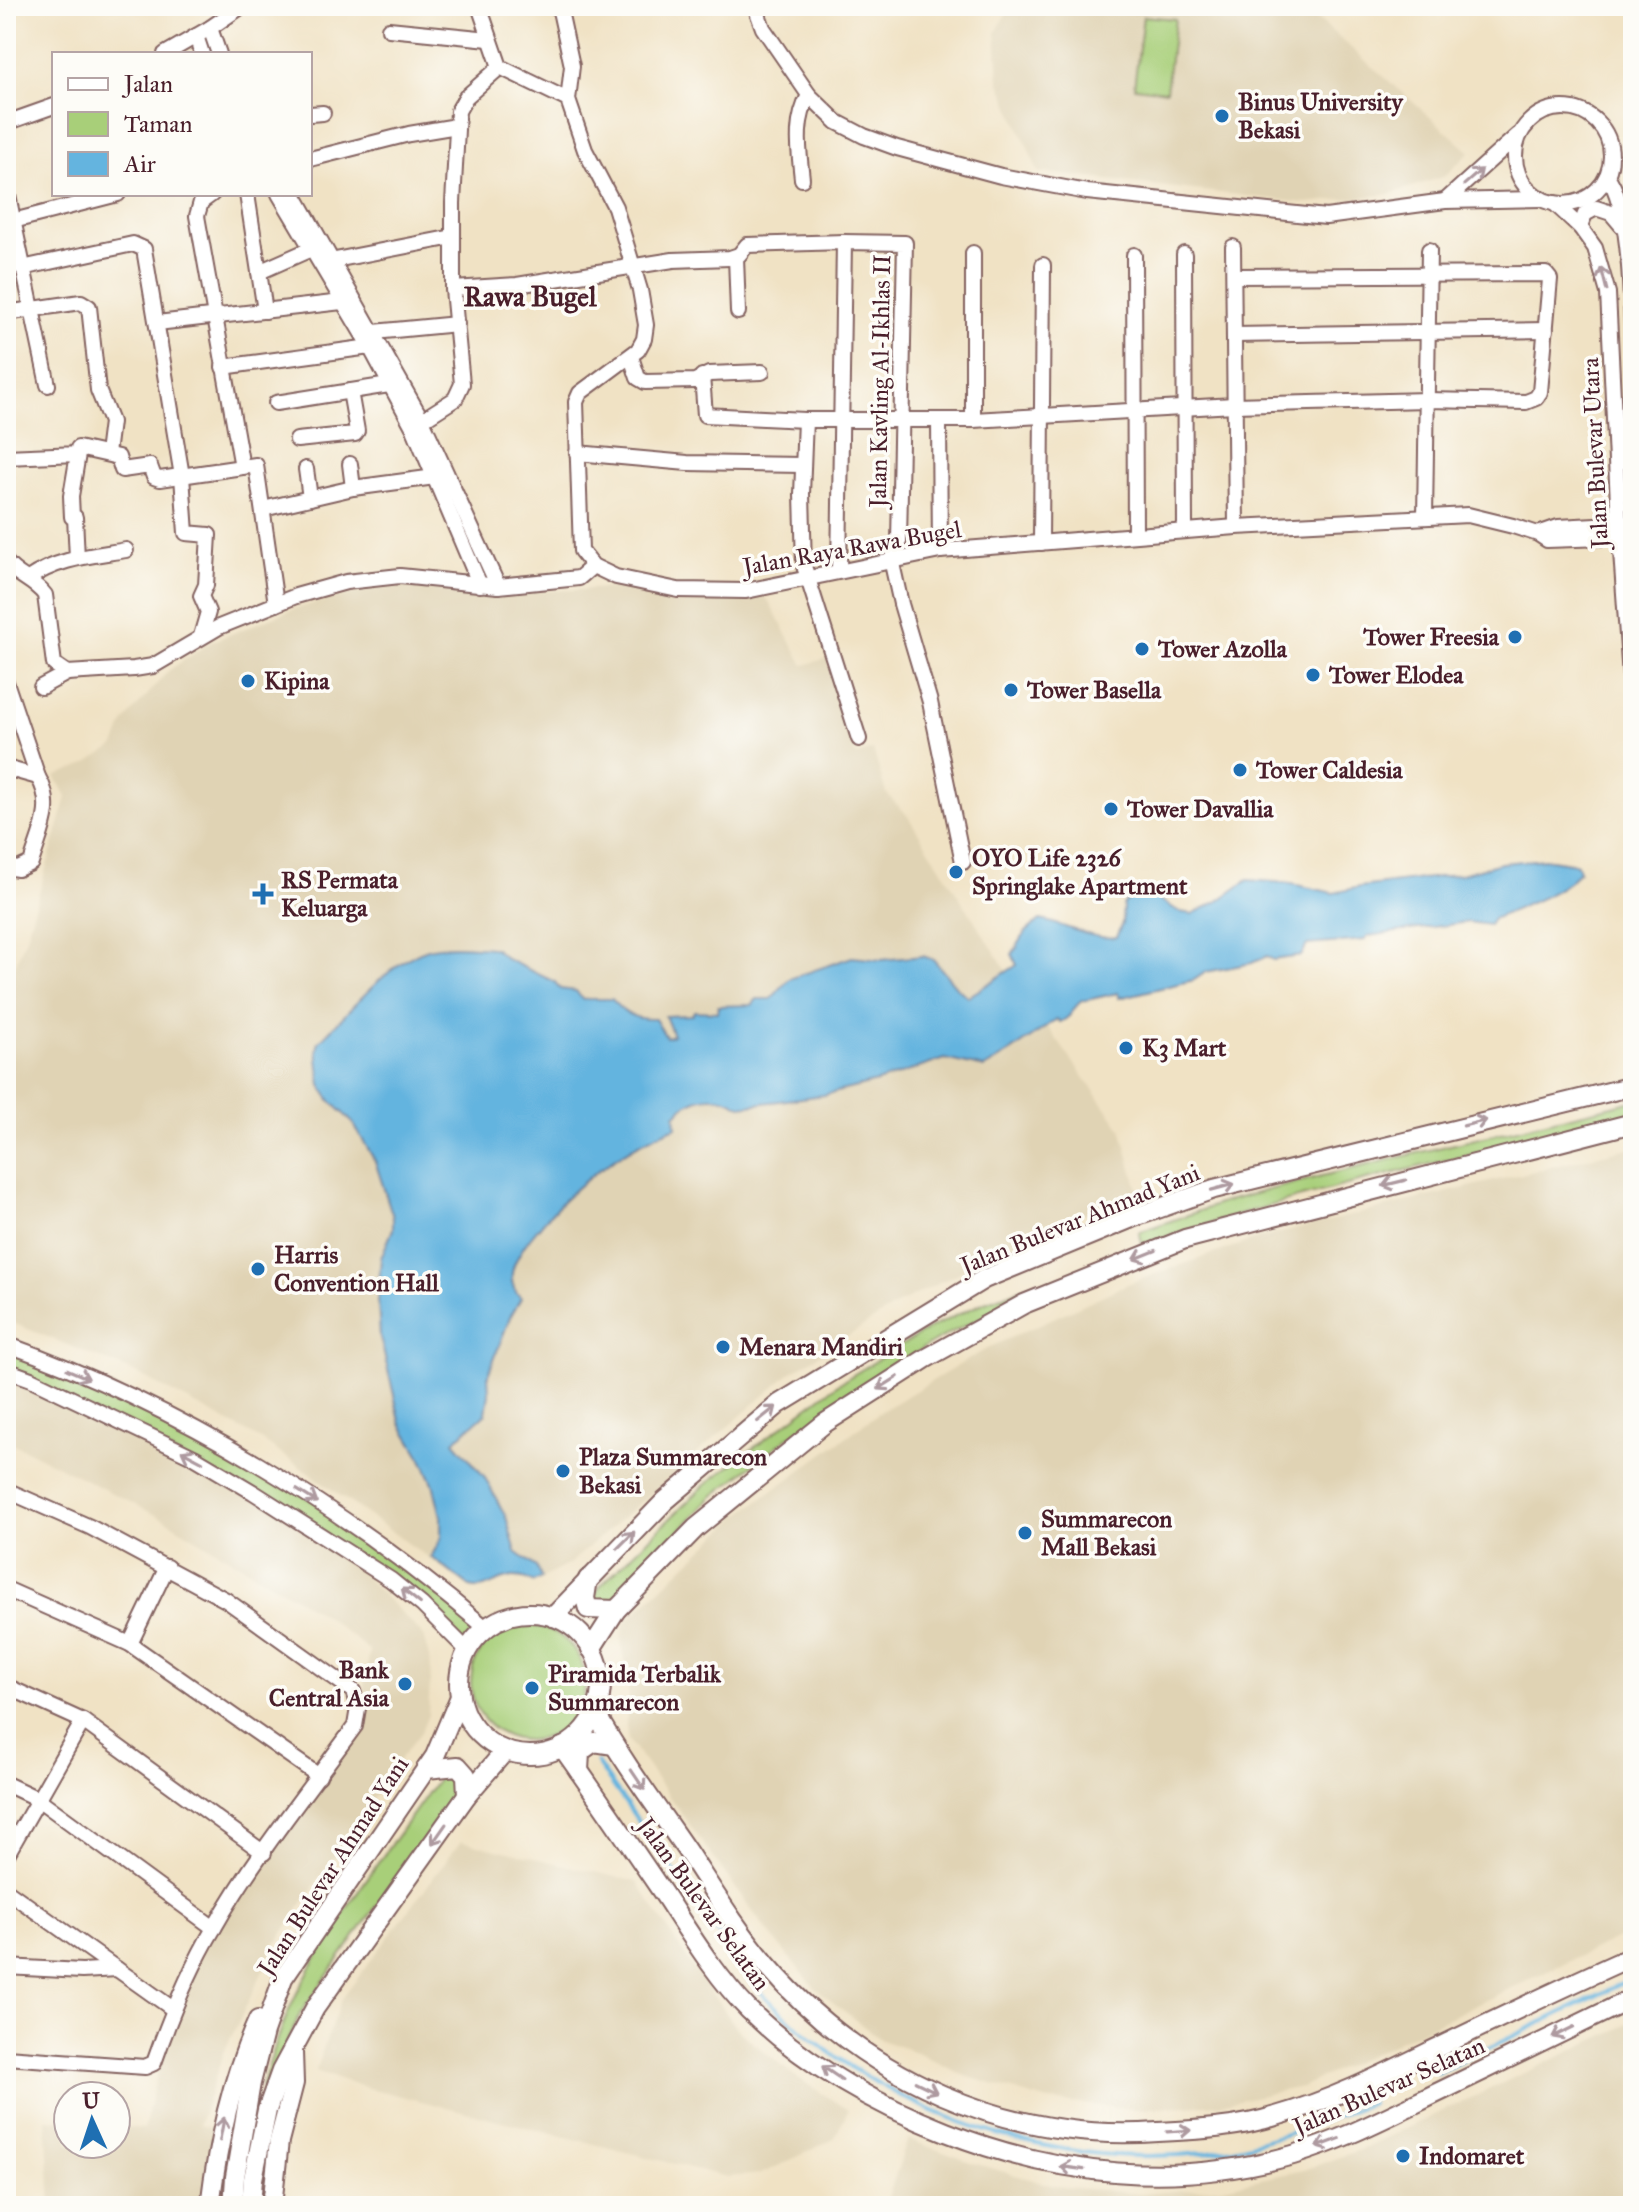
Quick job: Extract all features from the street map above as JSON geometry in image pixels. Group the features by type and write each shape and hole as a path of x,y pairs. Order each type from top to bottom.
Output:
{"main road":[{"name":"Jalan Bulevar Ahmad Yani","path":"553,1617 665,1501 779,1404 984,1279 1132,1218 1214,1189 1633,1086"},
{"path":"591,1649 616,1610 696,1528 825,1423 925,1359 1024,1304 1185,1239 1633,1123"},
{"path":"588,1579 585,1598 588,1609 616,1610"},
{"path":"529,1613 553,1617 575,1630 591,1649 602,1680 601,1697 596,1714 574,1739 562,1747 534,1754 505,1751 475,1731 459,1699 458,1676 467,1650 486,1628 507,1617 529,1613"},
{"name":"Jalan Bulevar Ahmad Yani","path":"251,2206 244,2178 251,2083 264,2032 283,1978 435,1756 459,1699"},
{"name":"Jalan Bulevar Selatan","path":"596,1714 614,1745 765,1963 820,2018 846,2040 902,2076 962,2103 1030,2125 1081,2133 1130,2134 1226,2127 1275,2117 1364,2082 1633,1956"},
{"path":"579,1771 580,1752 594,1742 614,1745"},
{"name":"Jalan Bulevar Selatan","path":"562,1747 707,1956 747,2008 782,2039 841,2080 901,2113 990,2149 1039,2162 1116,2173 1176,2174 1215,2170 1291,2155 1329,2143 1633,1998"},
{"name":"Jalan Bulevar Ahmad Yani","path":"233,2206 281,2071 315,2008 467,1795 505,1751"},
{"path":"426,1769 458,1766 466,1775 467,1795"},
{"path":"210,2206 221,2130 239,2063 258,2020 283,1978"},
{"path":"272,2206 281,2131 294,2083 293,2052"}],"street":[{"path":"168,52 242,6"},
{"path":"479,6 500,67 568,100"},
{"path":"41,687 67,673 153,666 201,636 317,589 371,578 428,578 498,586 579,578 593,566 581,551 577,396 631,357 642,344 646,325 633,265 615,207 585,150 568,100 572,66 559,6"},
{"path":"755,6 763,28 809,95 837,122 897,148 1001,176 1087,192 1326,217 1445,201 1547,201 1570,204 1598,190 1607,176 1612,156 1607,135 1585,112 1564,107 1543,112 1526,124 1445,201"},
{"path":"210,28 218,52"},
{"path":"389,29 489,39"},
{"path":"196,36 201,52"},
{"path":"422,420 455,399 462,384 453,289 457,126 461,103 500,67"},
{"path":"802,179 797,131 800,111 809,95"},
{"path":"6,123 52,107"},
{"path":"312,158 409,134 457,126"},
{"path":"1520,133 1514,154 1518,176 1532,193 1547,201"},
{"name":"Jalan Bulevar Utara","path":"1607,176 1617,194 1624,230 1633,354"},
{"path":"6,186 48,385"},
{"path":"13,221 110,196"},
{"path":"209,196 201,202 197,216 242,467"},
{"path":"247,196 265,311"},
{"path":"281,196 298,212 374,332 480,585"},
{"path":"294,196 311,249 370,347 422,420 498,586"},
{"name":"Jalan Bulevar Utara","path":"1547,201 1580,227 1595,248 1608,293 1626,530 1633,719"},
{"path":"1580,227 1585,214 1596,208 1611,213 1624,230"},
{"path":"330,261 453,237"},
{"path":"839,570 844,242"},
{"name":"Jalan Kavling Al-Ikhlas II","path":"453,289 517,285 673,260 736,257 747,245 905,243 899,541 893,559 901,604 930,702 963,862"},
{"path":"22,268 133,244 144,249 182,476 186,533 209,535 206,585 201,596 208,612 201,636"},
{"path":"1233,247 1236,527"},
{"path":"259,272 311,249"},
{"path":"1425,517 1429,250"},
{"path":"973,253 973,420"},
{"path":"1184,254 1185,531"},
{"path":"1134,255 1135,535"},
{"path":"736,257 738,312"},
{"path":"1041,543 1043,265"},
{"path":"702,376 705,415 841,421 973,420 1234,405 1427,400 1526,402 1535,399 1541,390 1550,279 1546,274 1234,276"},
{"path":"6,313 81,302 89,307 98,390 111,422 107,454"},
{"path":"157,323 342,302"},
{"path":"374,332 457,324"},
{"path":"1234,335 1546,330"},
{"path":"223,367 370,347"},
{"path":"631,357 638,378 645,382 695,381 702,376 762,372"},
{"path":"276,403 395,382"},
{"path":"297,440 355,434 357,428 350,391"},
{"path":"805,420 804,566 859,739"},
{"path":"939,420 940,551"},
{"path":"77,558 71,496 78,448 118,457 122,470 150,466 154,477 160,479 256,465 276,604"},
{"path":"577,453 687,463 803,465"},
{"path":"6,457 78,454"},
{"path":"350,464 353,488"},
{"path":"306,469 310,498"},
{"path":"263,509 353,488 435,477"},
{"name":"Jalan Raya Rawa Bugel","path":"593,566 616,577 678,590 746,591 940,551 1236,527 1478,517 1538,534 1547,540 1626,530"},
{"path":"28,579 50,564 126,550"},
{"path":"8,568 28,579 45,595 54,664 67,673"},
{"path":"6,682 38,777 46,789 48,803 31,863 18,869 6,867"},
{"path":"6,768 38,777"},
{"path":"6,1344 124,1393 241,1455 341,1517 392,1553 431,1581 486,1628"},
{"path":"6,1370 194,1457 253,1492 391,1580 422,1605 467,1650"},
{"path":"6,1490 90,1527 226,1600 353,1691 358,1708 355,1726 214,1928 173,2009 154,2063 150,2066 6,2057"},
{"path":"130,1644 167,1567"},
{"path":"6,1589 130,1644 319,1776"},
{"path":"6,1686 83,1721 264,1853"},
{"path":"6,1856 83,1721"},
{"path":"6,1784 38,1799 214,1928"},
{"path":"6,1890 173,2009"},
{"path":"6,1967 82,1971 117,1969"}],"shaded area":[{"name":"Binus University Bekasi","path":"1011,6 1303,6 1470,152 1445,176 1390,194 1306,203 1038,172 999,80 996,32"},
{"path":"411,586 481,594 615,588 686,601 766,597 804,665 828,658 856,755 873,750 886,793 907,815 1007,971 1121,1128 1139,1194 1054,1224 898,1304 789,1374 568,1565 534,1582 518,1577 507,1578 478,1589 470,1587 263,1441 134,1372 8,1321 6,1315 6,988 26,937 67,797 55,776 84,765 115,746 125,721 168,671 211,642 293,609 370,589"},
{"path":"1633,1147 1633,1931 1301,2087 1220,2104 1134,2109 1049,2101 965,2076 919,2053 881,2040 816,1989 764,1927 628,1740 629,1696 621,1638 626,1621 738,1516 883,1410 988,1348 1130,1283 1259,1238"},
{"path":"6,1379 83,1405 232,1480 338,1550 423,1635 431,1666 428,1715 421,1732 393,1768 277,1942 223,2054 199,2125 221,2130 210,2206 51,2206 46,2119 52,2120 52,2160 132,2160 132,2128 144,2129 173,2009 214,1928 358,1717 370,1651 327,1617 164,1519 6,1440"},
{"path":"461,1841 637,1882 693,1968 740,2032 793,2075 848,2110 834,2139 761,2174 727,2177 361,2086 315,2071 341,2000"},
{"path":"1633,2022 1633,2206 885,2206 908,2139 973,2163 1054,2186 1141,2194 1223,2187 1304,2170 1362,2149"}],"green space":[{"path":"1143,16 1175,19 1166,91 1134,87"},
{"path":"1633,1101 1633,1116 1325,1191 1143,1245 1139,1232 1231,1200"},
{"path":"1032,1285 1036,1289 935,1341 844,1397 712,1497 609,1605 600,1606 593,1599 600,1586 706,1484 838,1384 932,1327 985,1302"},
{"path":"6,1344 124,1393 341,1517 486,1628 467,1650 422,1605 253,1492 6,1370"},
{"path":"528,1626 550,1630 569,1642 581,1661 585,1683 581,1705 569,1724 550,1736 528,1740 506,1736 487,1724 475,1705 471,1683 475,1661 487,1642 506,1630"},
{"path":"443,1772 457,1772 460,1788 300,2014 267,2088 262,2087 288,2013 315,1960 367,1878"}],"water":[{"path":"1544,859 1577,864 1579,871 1552,893 1493,919 1489,925 1468,922 1368,936 1365,940 1307,945 1301,956 1273,960 1267,956 1252,963 1206,972 1194,980 1119,998 1118,993 1082,1001 1065,1020 1060,1022 1057,1019 984,1068 945,1059 877,1082 824,1095 741,1106 715,1097 689,1103 675,1115 676,1127 634,1147 596,1172 561,1203 525,1245 516,1260 512,1276 515,1291 521,1298 510,1317 488,1375 486,1413 454,1441 484,1476 506,1517 516,1552 536,1567 541,1578 534,1582 511,1577 475,1588 431,1557 441,1539 441,1516 433,1483 401,1424 380,1337 378,1300 381,1258 393,1229 393,1217 375,1161 353,1123 330,1100 321,1085 317,1049 319,1042 357,1002 402,962 432,948 494,948 506,959 555,982 560,989 576,991 582,999 612,999 631,1015 655,1019 666,1037 673,1035 665,1016 692,1015 694,1011 717,1012 718,1006 752,1005 757,999 771,999 789,979 852,957 881,960 923,956 934,960 968,997 1017,965 1012,955 1026,932 1040,920 1098,937 1116,937 1122,924 1123,905 1131,897 1144,895 1157,898 1180,912 1192,914 1217,902 1248,880 1287,883 1334,893 1461,874 1501,863"}],"waterway":[{"path":"597,1763 759,1990 803,2032 852,2068 905,2098 962,2122 1021,2140 1081,2152 1142,2156 1203,2153 1247,2145 1371,2103"},
{"path":"1437,2073 1633,1978"}],"place":[{"name":"Binus University Bekasi","path":"1222,116"},
{"name":"Tower Freesia","path":"1515,637"},
{"name":"Tower Azolla","path":"1142,649"},
{"name":"Tower Elodea","path":"1313,675"},
{"name":"Kipina","path":"248,681"},
{"name":"Tower Basella","path":"1011,690"},
{"name":"Tower Caldesia","path":"1240,770"},
{"name":"Tower Davallia","path":"1111,809"},
{"name":"OYO Life 2326 Springlake Apartment","path":"956,872"},
{"name":"RS Permata Keluarga","path":"263,894"},
{"name":"K3 Mart","path":"1126,1048"},
{"name":"Harris Convention Hall","path":"258,1269"},
{"name":"Menara Mandiri","path":"723,1347"},
{"name":"Plaza Summarecon Bekasi","path":"563,1471"},
{"name":"Summarecon Mall Bekasi","path":"1025,1533"},
{"name":"Bank Central Asia","path":"405,1684"},
{"name":"Piramida Terbalik Summarecon","path":"532,1688"},
{"name":"Indomaret","path":"1403,2156"}],"district":[{"name":"Rawa Bugel","path":"530,296"}]}
